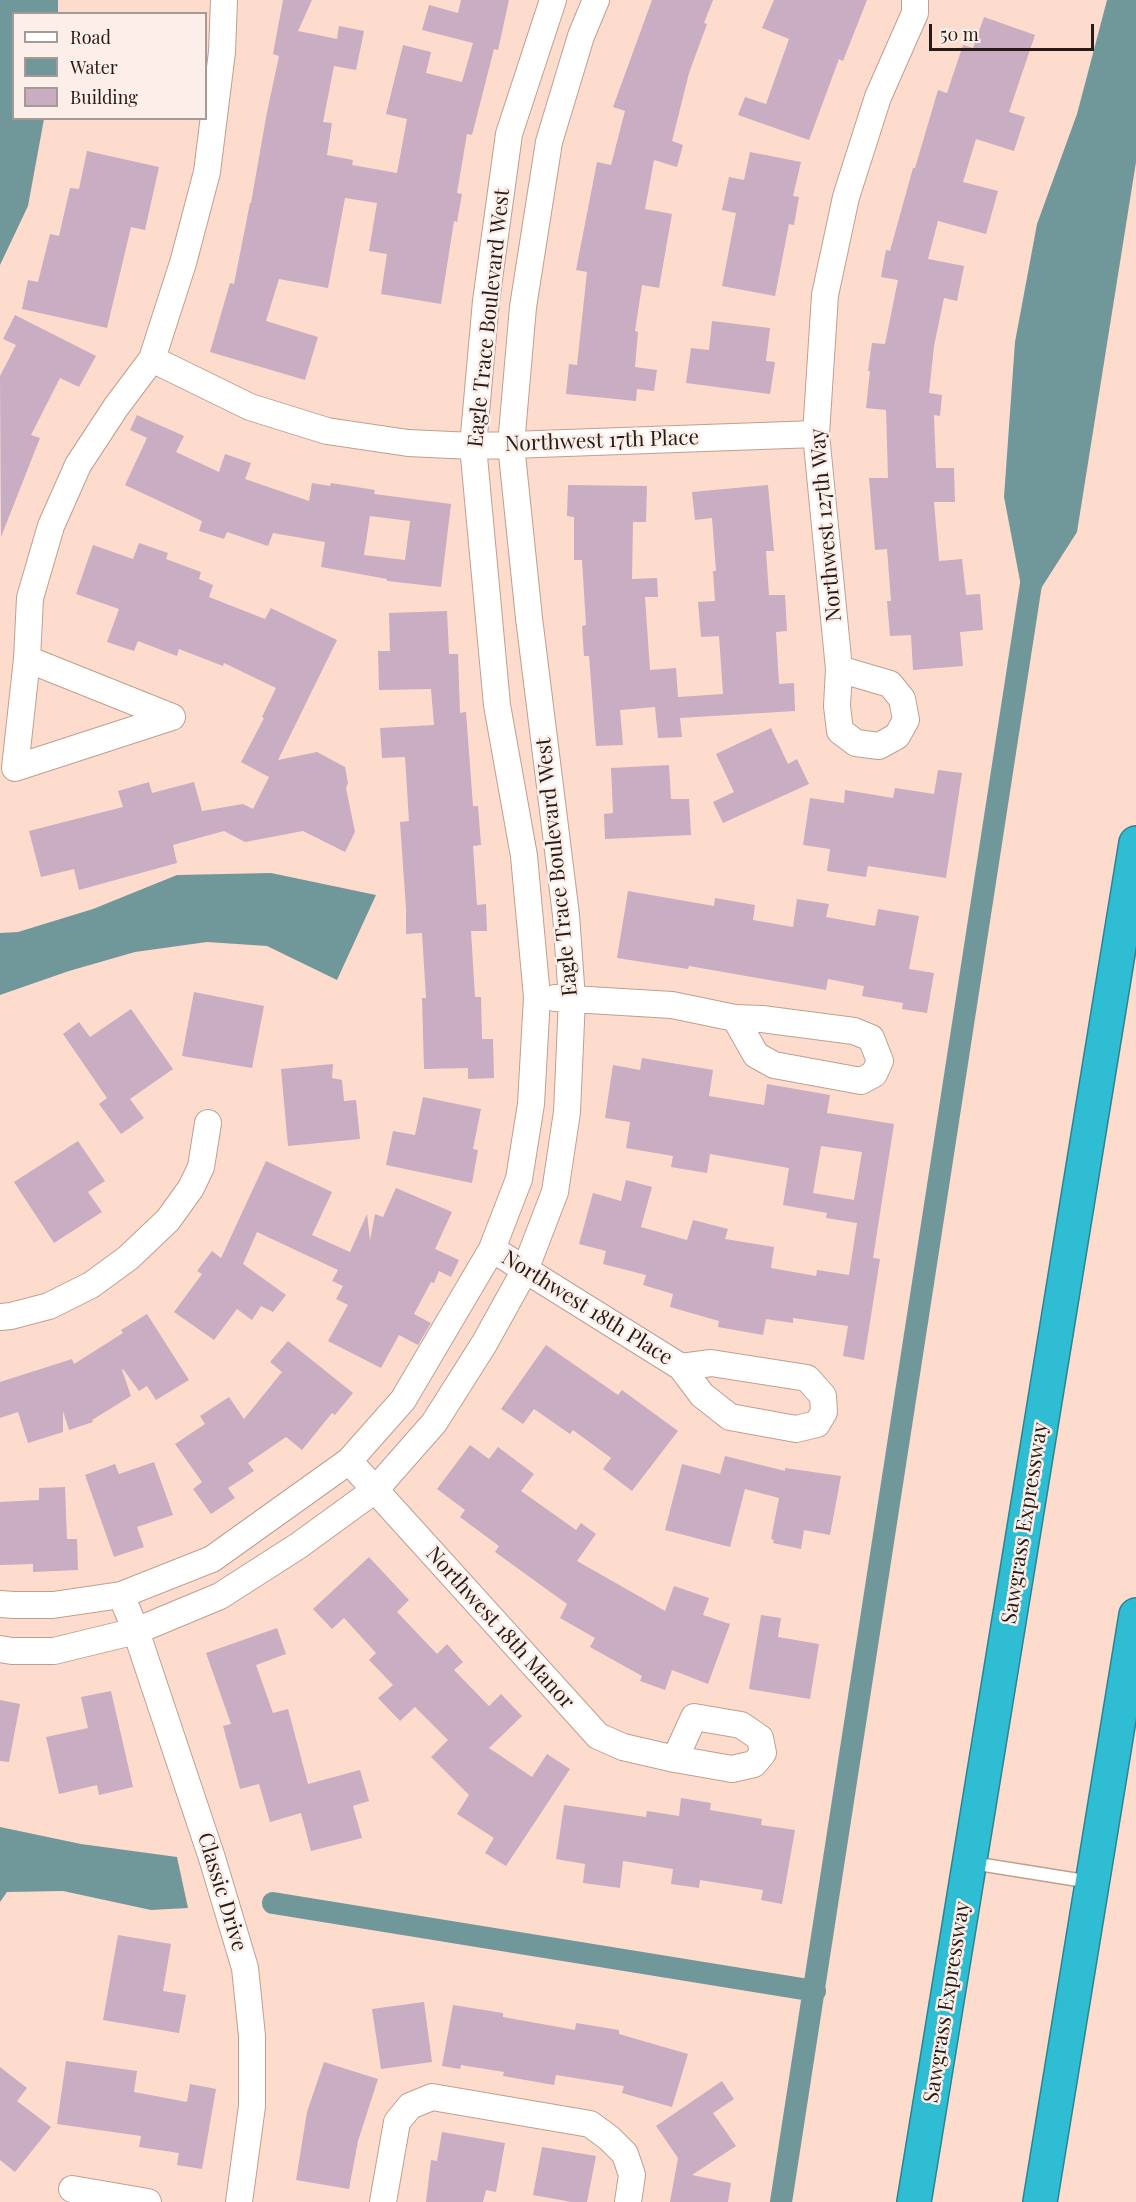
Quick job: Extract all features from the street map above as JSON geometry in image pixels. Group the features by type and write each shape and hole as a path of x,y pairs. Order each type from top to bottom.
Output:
{"highway":[{"name":"Sawgrass Expressway","path":"914,2202 1136,843"},
{"path":"1040,2202 1136,1615"}],"street":[{"path":"27,659 172,717 15,768 27,659 30,598 51,526 78,465 116,407 152,359 183,263 207,172 222,52 224,0"},
{"name":"Eagle Trace Boulevard West","path":"0,1604 53,1605 121,1595 212,1559 349,1461 403,1400 492,1249 519,1179 531,1104 537,997 524,856 497,705 473,446 486,301 509,134 554,0"},
{"name":"Eagle Trace Boulevard West","path":"0,1649 54,1651 136,1631 220,1596 298,1546 375,1490 434,1423 484,1344 525,1270 555,1192 567,1112 572,999 566,915 528,606 511,445 523,307 549,142 581,36 596,0"},
{"name":"Northwest 127th Way","path":"839,669 816,434 825,295 846,197 878,97 915,13 915,0"},
{"name":"Northwest 17th Place","path":"152,359 250,407 327,431 408,442 473,446 816,434"},
{"path":"537,997 672,1005 735,1018 762,1019 854,1032 871,1038 880,1061 874,1074 861,1081 774,1065 756,1055 735,1018"},
{"path":"0,1317 49,1306 92,1285 128,1258 168,1220 191,1188 201,1167 208,1124"},
{"name":"Northwest 18th Place","path":"492,1249 681,1367 702,1395 730,1417 796,1430 817,1424 824,1412 823,1396 807,1378 711,1363 681,1367"},
{"name":"Northwest 18th Manor","path":"349,1461 598,1736 623,1747 675,1759"},
{"name":"Classic Drive","path":"121,1595 136,1631 212,1858 245,1968 252,2036 252,2106 239,2202"},
{"path":"383,2202 397,2122 410,2106 432,2097 590,2124 625,2154 632,2175 628,2202"},
{"path":"72,2189 148,2202"}],"lane":[{"path":"970,1863 1092,1882"}],"water":[{"path":"0,0 58,0 58,12 12,12 12,120 44,120 28,206 0,265"},
{"path":"1107,0 1136,0 1136,162 1077,532 1026,612 1004,497 1015,342 1037,224 1077,114"},
{"path":"271,873 376,895 337,980 267,946 207,942 135,952 69,971 0,995 0,933 18,932 93,909 177,875"},
{"path":"0,1827 81,1844 177,1857 188,1908 151,1910 63,1891 7,1892 0,1902"}],"building":[{"path":"283,0 312,0 298,31 337,39 339,26 364,31 356,70 334,66 323,122 332,123 327,155 353,160 352,165 397,173 407,119 386,114 403,45 431,52 426,73 462,82 473,43 422,30 429,5 458,13 461,0 509,0 498,50 494,49 472,135 467,134 457,193 462,194 457,222 454,221 441,304 381,294 387,254 369,251 377,203 345,198 328,288 279,279 266,321 318,337 305,380 210,352 230,283 234,284 251,203 279,56 273,54"},
{"path":"652,0 713,0 689,73 672,141 683,145 677,167 654,160 645,209 672,214 659,288 642,285 635,331 638,332 635,367 657,370 654,391 637,389 636,401 566,394 569,364 577,365 587,272 576,270 597,162 611,165 625,111 613,107"},
{"path":"774,0 867,0 843,61 839,59 809,140 738,115 745,97 766,104 789,39 762,28"},
{"path":"984,17 1035,35 1009,112 1025,117 1014,151 976,139 963,182 998,191 986,234 938,221 928,259 964,266 957,301 944,298 934,346 929,393 942,395 940,416 934,415 936,468 954,468 955,502 934,502 939,561 962,559 966,595 980,594 983,630 960,632 963,666 913,670 911,635 890,636 887,601 891,601 887,549 875,550 869,478 888,478 886,410 866,408 870,371 868,371 872,343 885,344 898,280 881,277 886,250 890,251 938,90 947,93 963,45 973,48"},
{"path":"87,151 159,167 145,230 131,227 107,328 22,309 28,280 38,282 50,234 59,236 70,188 79,189"},
{"path":"750,152 801,162 793,196 799,197 794,225 789,224 775,296 722,286 736,213 722,210 729,177 744,180"},
{"path":"15,315 96,356 79,387 60,378 31,435 40,438 1,537 0,376 16,345 3,339"},
{"path":"712,321 770,328 766,361 775,362 770,394 686,383 691,348 709,350"},
{"path":"137,415 184,436 176,452 219,472 225,454 251,463 245,479 309,501 312,483 330,486 331,483 375,490 374,494 451,504 441,587 387,581 387,579 321,567 325,542 273,533 268,546 227,532 224,539 199,531 202,521 125,485 147,438 130,430","holes":["370,516 410,521 405,560 364,555"]},
{"path":"568,485 647,486 646,522 633,522 632,579 657,578 658,597 645,597 650,670 676,668 678,697 723,694 719,636 701,637 698,602 715,601 713,571 716,571 712,518 695,520 692,492 768,485 774,551 766,551 769,595 785,595 787,631 776,632 779,684 794,683 795,711 680,718 682,737 658,738 655,707 620,710 623,745 596,746 589,656 584,656 582,626 586,625 582,560 574,560 574,517 567,516"},
{"path":"139,543 168,553 166,559 201,572 199,579 213,585 209,597 265,619 271,608 337,640 278,760 317,752 345,767 348,783 346,788 355,832 345,852 303,831 245,842 224,831 173,845 177,863 79,890 74,869 41,877 29,831 123,807 118,791 149,782 152,793 194,782 202,811 243,804 253,809 269,777 241,762 264,718 262,717 276,688 224,663 223,666 179,649 177,656 138,641 134,651 107,642 119,609 76,594 93,545 133,559"},
{"path":"447,611 449,654 458,654 460,713 466,712 473,806 478,806 481,845 473,846 477,905 486,904 487,931 471,931 475,997 481,997 482,1039 493,1039 494,1078 468,1079 468,1068 424,1069 422,998 426,998 422,933 406,934 400,822 409,821 405,757 382,758 380,728 434,725 431,689 379,690 378,651 390,651 389,613"},
{"path":"771,728 788,764 797,759 809,784 723,823 713,802 734,792 716,754"},
{"path":"669,765 671,799 689,799 691,835 605,839 604,814 613,813 611,768"},
{"path":"938,770 962,773 946,878 868,866 866,877 827,871 830,849 803,845 810,798 844,803 845,790 893,798 895,788 934,794"},
{"path":"628,891 714,906 715,898 755,905 753,920 793,927 797,899 829,904 826,917 875,926 878,909 919,916 909,969 934,973 927,1013 902,1009 903,1003 862,996 864,986 828,979 826,990 689,966 688,969 617,958"},
{"path":"194,992 264,1006 252,1068 182,1056"},
{"path":"131,1009 173,1069 130,1099 144,1118 121,1134 99,1104 107,1098 63,1034 79,1022 90,1037"},
{"path":"642,1058 713,1070 709,1096 764,1105 767,1084 830,1095 827,1113 894,1124 873,1258 880,1259 864,1360 843,1356 848,1326 793,1318 793,1323 766,1319 763,1335 718,1327 719,1321 670,1307 673,1294 643,1285 646,1275 603,1264 606,1251 579,1244 593,1193 621,1201 626,1180 652,1187 641,1227 687,1240 693,1220 728,1229 725,1239 774,1247 771,1268 816,1276 817,1270 849,1275 857,1223 826,1218 827,1213 783,1205 789,1168 710,1154 707,1173 671,1167 673,1156 626,1148 630,1122 605,1118 613,1065 640,1070","holes":["821,1146 862,1152 854,1200 813,1193"]},
{"path":"333,1064 332,1078 342,1080 344,1101 356,1100 360,1139 288,1146 281,1069"},
{"path":"423,1097 481,1109 473,1149 478,1150 472,1183 386,1165 393,1131 415,1135"},
{"path":"78,1141 105,1181 88,1192 102,1212 54,1243 14,1182"},
{"path":"266,1161 332,1192 312,1235 350,1252 367,1214 370,1240 375,1214 383,1217 396,1188 452,1212 435,1249 459,1260 451,1277 439,1271 414,1314 431,1323 418,1345 399,1335 381,1368 328,1341 348,1305 336,1299 343,1286 332,1281 338,1270 257,1232 243,1264 286,1295 273,1312 261,1306 252,1320 237,1309 214,1340 174,1312 202,1274 197,1271 212,1251 221,1258"},
{"path":"147,1314 189,1380 156,1400 147,1386 139,1391 123,1369 131,1396 92,1420 93,1422 69,1430 63,1411 63,1432 28,1443 18,1412 0,1418 0,1382 72,1359 74,1364 123,1333 121,1330"},
{"path":"288,1341 353,1393 335,1415 332,1413 302,1450 286,1437 248,1463 254,1471 228,1488 235,1498 211,1514 193,1489 202,1482 175,1444 205,1424 200,1416 229,1397 244,1419 282,1372 270,1362"},
{"path":"546,1345 618,1395 622,1390 678,1431 632,1491 603,1469 611,1458 573,1430 570,1434 534,1409 523,1424 501,1409"},
{"path":"470,1445 489,1459 498,1447 534,1474 521,1491 576,1530 581,1523 596,1534 577,1561 665,1611 674,1586 709,1598 703,1615 730,1624 708,1684 672,1670 665,1690 640,1681 642,1676 590,1647 595,1638 560,1618 567,1604 495,1552 499,1546 460,1517 465,1510 437,1489"},
{"path":"725,1456 785,1471 785,1468 841,1476 830,1535 804,1530 801,1549 773,1543 774,1540 771,1539 779,1498 745,1489 730,1547 665,1530 682,1464 720,1474"},
{"path":"154,1462 173,1515 137,1527 144,1547 114,1557 85,1475 115,1464 119,1474"},
{"path":"65,1487 67,1539 77,1539 78,1570 33,1572 33,1564 0,1565 0,1502 39,1500 39,1488"},
{"path":"369,1557 409,1600 397,1612 437,1654 447,1644 463,1662 454,1670 489,1706 501,1694 522,1716 489,1748 532,1777 547,1754 570,1769 506,1866 485,1853 494,1838 457,1814 469,1795 431,1757 448,1740 415,1707 400,1721 378,1698 393,1685 369,1660 376,1653 344,1618 332,1629 313,1609"},
{"path":"761,1615 781,1618 778,1637 819,1644 810,1699 749,1689"},
{"path":"277,1628 286,1654 256,1665 273,1713 288,1709 308,1784 360,1770 369,1801 353,1806 362,1838 311,1851 301,1813 270,1822 259,1784 240,1789 223,1726 231,1724 206,1653"},
{"path":"111,1691 133,1787 99,1795 97,1785 59,1794 46,1737 88,1728 81,1697"},
{"path":"0,1700 20,1704 9,1762 0,1761"},
{"path":"681,1798 711,1803 710,1810 762,1819 761,1825 795,1830 782,1904 761,1900 763,1890 700,1880 699,1888 671,1884 673,1869 623,1861 620,1888 583,1883 585,1864 556,1859 564,1805 646,1817 647,1811 679,1816"},
{"path":"118,1935 171,1944 163,1991 186,1995 179,2033 103,2020"},
{"path":"424,2002 432,2062 381,2069 372,2009"},
{"path":"453,2005 503,2013 503,2017 575,2030 576,2023 619,2030 619,2034 688,2054 672,2107 622,2093 624,2086 556,2075 554,2085 503,2076 504,2072 461,2065 460,2069 442,2066"},
{"path":"66,2061 137,2071 134,2092 187,2102 190,2084 216,2089 202,2169 177,2165 179,2153 139,2147 141,2136 57,2124"},
{"path":"324,2062 378,2079 358,2141 349,2189 296,2180 307,2112"},
{"path":"0,2067 27,2088 17,2101 51,2127 15,2172 0,2160"},
{"path":"722,2081 734,2099 713,2113 736,2146 692,2175 731,2183 728,2202 670,2202 678,2158 656,2126"},
{"path":"442,2132 505,2143 496,2192 486,2190 483,2202 426,2202 431,2160 437,2161"},
{"path":"542,2147 596,2156 587,2202 572,2202 533,2195"}],"waterway":[{"path":"781,2202 1031,584"},
{"path":"273,1903 815,1991"}]}
